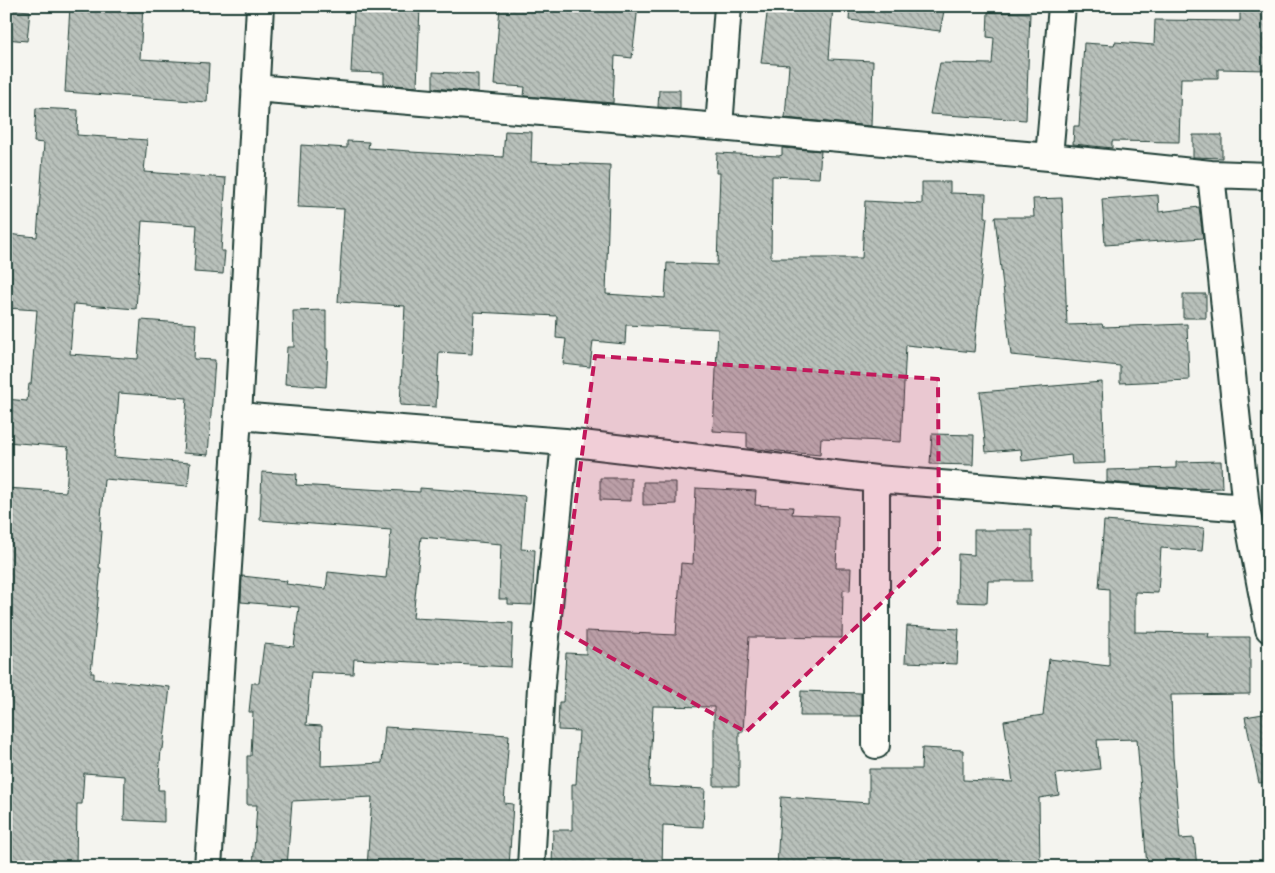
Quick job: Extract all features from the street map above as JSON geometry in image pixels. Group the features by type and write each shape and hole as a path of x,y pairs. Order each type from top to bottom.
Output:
{"street":[{"path":"208,867 238,416 260,6"},
{"path":"719,127 728,6"},
{"path":"1049,157 1062,6"},
{"path":"255,88 719,127 1049,157 1211,174 1269,176"},
{"path":"1211,174 1246,508 1269,629"},
{"path":"238,416 565,442 876,479 1246,508"},
{"path":"531,867 541,687 565,442"},
{"path":"876,479 876,745"}],"highlighted area":[{"path":"595,356 938,379 939,548 746,732 559,629"}],"building":[{"path":"70,6 143,6 140,59 209,63 207,102 65,92"},
{"path":"388,6 420,6 417,87 384,84 384,73 351,72 354,9 387,10"},
{"path":"500,6 638,6 632,58 615,56 613,103 524,96 525,87 494,85"},
{"path":"768,6 833,6 829,59 873,61 871,126 785,118 789,65 761,63"},
{"path":"850,6 945,6 940,31 849,20"},
{"path":"1240,6 1269,6 1269,70 1218,69 1218,78 1181,78 1179,142 1112,141 1112,148 1073,144 1074,126 1079,126 1084,43 1114,45 1115,42 1154,45 1155,20 1240,21"},
{"path":"6,9 30,11 27,41 6,39"},
{"path":"988,12 1030,13 1026,120 930,114 940,63 992,64 994,38 987,37"},
{"path":"433,72 478,74 478,92 433,88"},
{"path":"659,90 680,90 680,109 658,107"},
{"path":"36,108 78,110 77,135 147,140 144,172 226,178 221,251 225,251 223,274 194,272 197,225 142,221 136,309 74,304 70,354 138,359 141,320 196,324 194,359 215,360 208,455 183,453 187,398 119,393 114,457 190,463 188,486 104,479 100,531 102,531 99,568 101,568 91,673 94,673 94,679 170,687 163,749 161,749 158,790 164,790 164,822 124,820 125,776 84,773 82,804 77,804 76,867 46,867 46,864 6,860 6,683 9,657 6,657 6,488 66,492 69,449 67,449 68,447 6,442 6,399 27,401 29,384 31,384 37,310 6,308 6,234 37,237 44,143 34,142"},
{"path":"505,131 532,132 531,162 610,165 606,294 665,298 667,263 717,265 720,173 716,173 717,153 779,156 782,155 782,148 821,151 819,178 772,176 771,258 862,258 865,201 922,204 922,182 950,182 950,193 986,194 985,217 987,217 974,352 906,345 901,442 821,438 820,455 747,448 747,433 713,431 718,329 626,325 625,344 593,341 590,367 563,364 566,339 556,338 557,316 474,312 472,354 439,352 436,407 400,405 405,306 338,302 344,209 298,207 301,145 347,148 347,141 369,142 368,148 503,157"},
{"path":"1193,135 1222,135 1222,158 1193,157"},
{"path":"1158,195 1159,212 1199,207 1203,238 1105,245 1102,199"},
{"path":"1062,198 1067,325 1102,324 1103,327 1187,324 1189,380 1120,383 1120,366 1011,355 995,217 1034,217 1033,199"},
{"path":"1183,294 1206,294 1206,318 1183,318"},
{"path":"326,310 326,349 328,349 326,387 285,384 287,347 294,347 293,311"},
{"path":"1102,382 1105,463 1072,464 1071,455 1022,461 1021,449 986,452 980,392"},
{"path":"932,434 974,435 973,465 930,464"},
{"path":"1221,461 1222,488 1190,489 1107,482 1107,470 1176,468 1176,462"},
{"path":"262,472 297,474 296,485 420,492 420,488 525,496 521,549 535,550 532,605 508,604 508,599 499,599 501,544 421,537 413,618 513,623 511,667 354,659 353,674 311,672 306,725 322,726 321,766 382,763 385,727 509,735 504,803 513,804 509,867 367,867 372,797 292,801 287,867 253,867 257,805 247,805 247,756 251,756 253,712 249,712 252,683 259,683 264,644 294,647 299,607 241,602 242,576 287,581 286,584 326,589 328,572 386,578 391,530 260,520"},
{"path":"600,478 631,478 631,501 600,500"},
{"path":"643,482 676,482 676,504 643,505"},
{"path":"696,488 756,491 755,505 793,507 792,514 838,516 836,568 851,568 850,591 843,590 842,638 749,637 743,732 739,732 739,786 714,786 714,707 653,706 649,786 705,789 703,827 663,825 662,867 552,867 553,830 572,830 572,784 576,784 579,731 558,730 559,702 563,702 566,653 586,654 586,631 676,635 681,563 693,564"},
{"path":"1104,521 1204,528 1202,551 1161,548 1158,593 1135,592 1135,632 1209,633 1208,637 1250,637 1250,694 1171,695 1173,757 1180,839 1194,838 1197,867 1147,867 1137,739 1097,740 1100,769 1056,774 1059,795 1039,798 1040,867 961,867 920,863 919,867 777,867 781,797 869,803 869,769 921,769 922,748 963,750 963,780 1013,782 1004,721 1043,715 1049,659 1109,666 1109,589 1099,588"},
{"path":"974,530 1032,530 1032,581 988,581 987,603 957,602 958,554 974,555"},
{"path":"907,626 959,629 957,664 905,662"},
{"path":"801,691 861,693 861,716 800,716"},
{"path":"1269,713 1269,782 1259,783 1245,717"}]}
